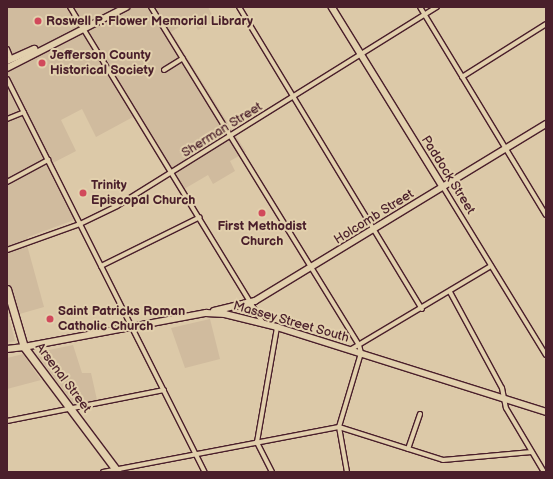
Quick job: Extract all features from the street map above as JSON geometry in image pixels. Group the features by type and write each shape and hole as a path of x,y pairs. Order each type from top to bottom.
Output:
{"highway":[{"name":"Arsenal Street","path":"7,290 24,347 117,471"}],"main road":[{"path":"7,68 60,39 126,7"},
{"name":"Paddock Street","path":"332,7 443,187"},
{"path":"9,60 60,39"},
{"name":"Holcomb Street","path":"206,313 252,302 546,124"},
{"name":"Massey Street South","path":"24,347 206,313 233,316 277,327 546,412"},
{"path":"7,349 24,347"}],"street":[{"path":"70,7 252,302 263,323"},
{"path":"152,7 359,345 360,353 339,427 347,472"},
{"path":"239,7 422,308"},
{"path":"420,7 546,215"},
{"name":"Sherman Street","path":"7,250 80,224 117,206 232,136 437,7"},
{"path":"462,77 546,24"},
{"path":"7,49 9,60"},
{"path":"164,70 183,58"},
{"path":"7,79 205,472"},
{"path":"7,119 24,112"},
{"path":"7,182 48,160"},
{"name":"Paddock Street","path":"443,187 546,355"},
{"path":"101,266 200,217"},
{"path":"350,350 492,266"},
{"path":"450,292 502,388 504,399 510,414 544,472"},
{"path":"272,472 257,442 277,327"},
{"path":"7,421 164,390"},
{"path":"408,449 420,414"},
{"path":"103,472 117,471 196,454 339,427 443,460 532,452"}],"shaded area":[{"path":"7,7 208,7 215,21 198,30 192,19 171,32 246,152 230,161 235,171 213,184 208,175 179,192 133,117 96,137 82,109 61,120 76,151 47,166 74,220 28,237 27,245 44,307 9,317 15,341 7,343"},
{"path":"210,319 220,359 185,368 171,328"},
{"path":"73,345 82,373 91,373 97,400 74,404 38,356 39,352"},
{"path":"23,354 41,380 7,389 7,358"}],"place":[{"name":"Roswell P. Flower Memorial Library","path":"38,21"},
{"name":"Jefferson County Historical Society","path":"42,63"},
{"name":"Trinity Episcopal Church","path":"83,193"},
{"name":"First Methodist Church","path":"262,213"},
{"name":"Saint Patricks Roman Catholic Church","path":"50,319"}]}
